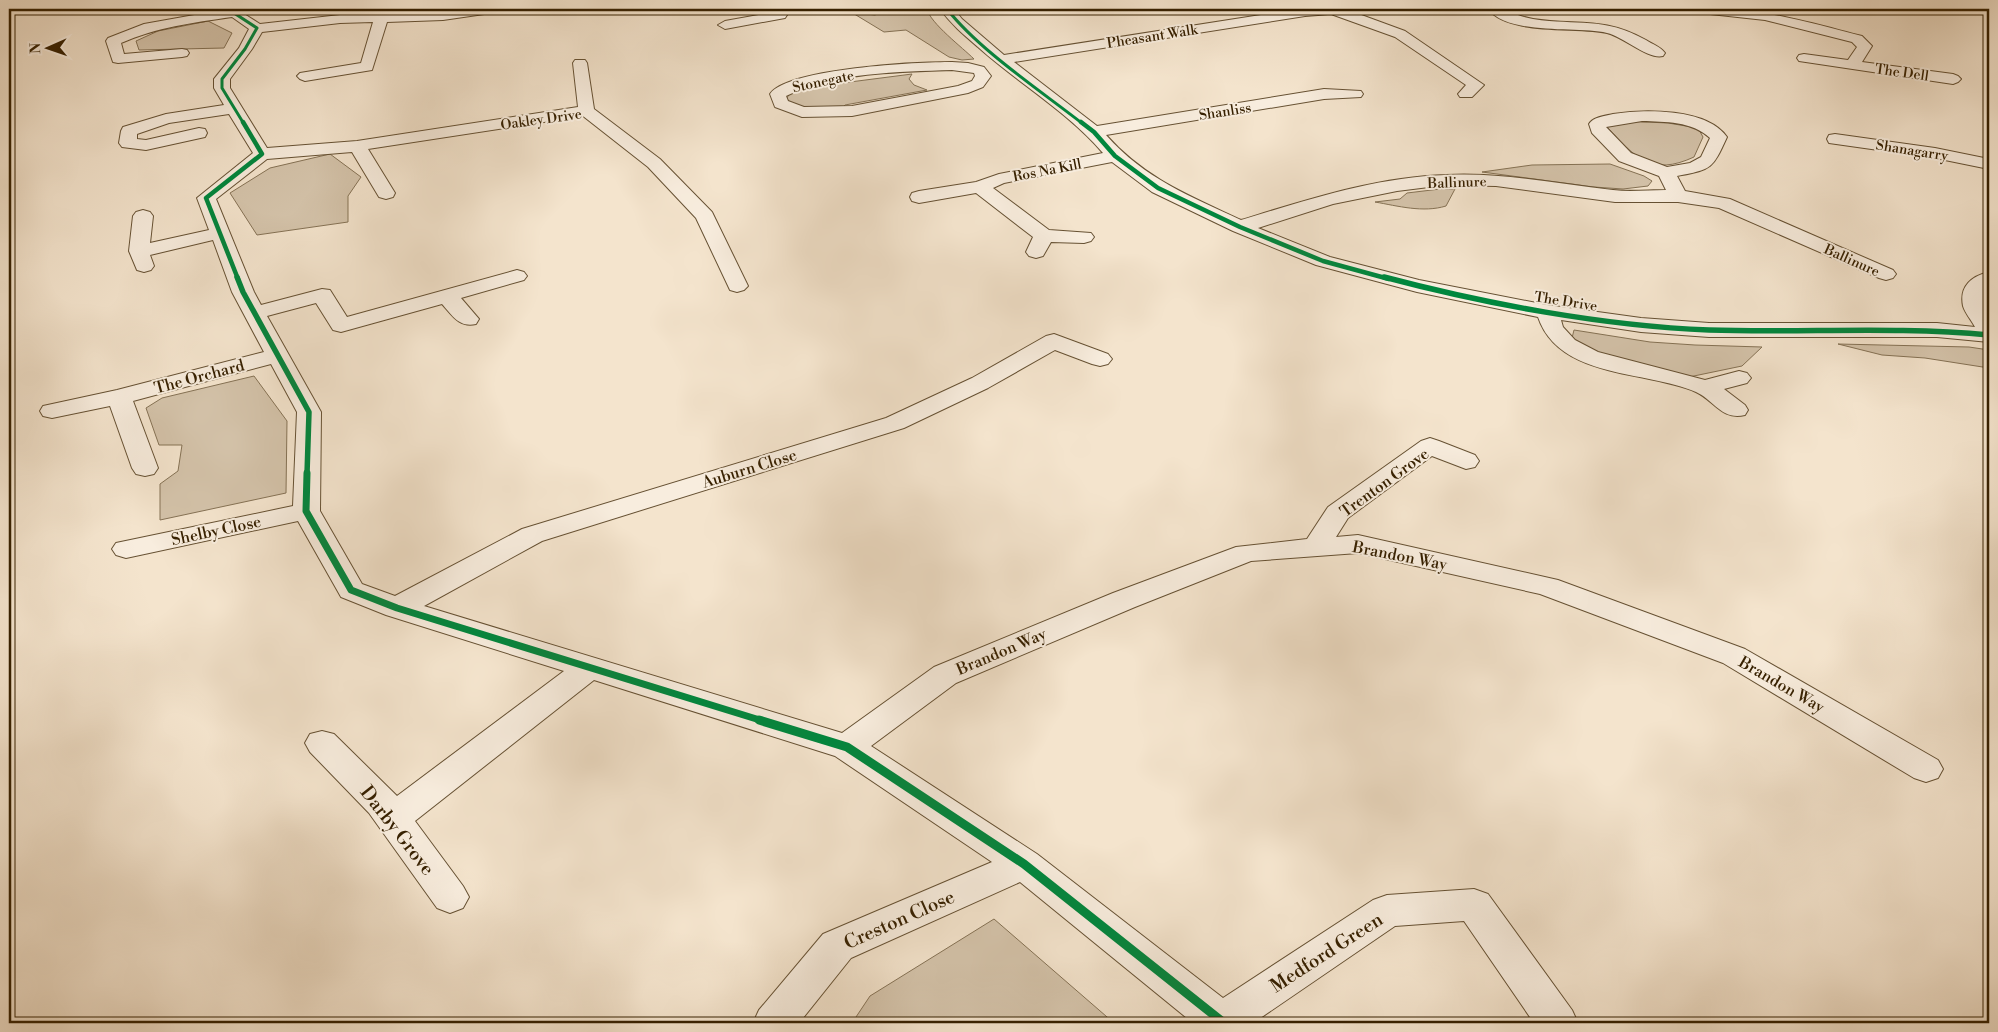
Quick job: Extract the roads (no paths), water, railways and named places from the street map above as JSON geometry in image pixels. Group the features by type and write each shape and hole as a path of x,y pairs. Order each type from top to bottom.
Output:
{"street":[{"path":"182,53 118,59 113,42 144,28 188,18 234,11 257,28 340,19 443,16 491,9"},
{"path":"732,9 747,22"},
{"name":"The Drive","path":"947,9 957,22 1005,63 1094,132 1115,156 1158,188 1240,227 1323,261 1417,286 1548,312 1641,325 1709,330 1937,330 1989,335"},
{"path":"1495,9 1512,17 1538,24 1591,26 1612,30 1658,53"},
{"name":"The Dell","path":"1701,9 1731,10 1765,16 1857,39 1866,46 1852,65"},
{"name":"Pheasant Walk","path":"1005,63 1305,12 1336,10 1400,34 1476,85 1466,94"},
{"path":"725,25 780,15"},
{"path":"305,76 367,67 381,18"},
{"path":"257,28 245,49 222,79 222,88 262,154 206,198 243,292 309,412 306,510 351,590 397,608 847,747 1024,864 1223,1022"},
{"name":"The Dell","path":"1804,58 1953,79"},
{"path":"580,63 586,111"},
{"name":"Stonegate","path":"979,70 983,76 978,84 962,90 852,111 802,112 781,104 778,94 790,86 856,73 929,67 968,67 979,70 1005,63"},
{"name":"Shanliss","path":"1094,132 1324,94 1355,94"},
{"path":"199,133 146,145 128,143 129,131 166,119 234,108"},
{"name":"Oakley Drive","path":"262,154 357,146 586,111 654,163 705,216 738,286"},
{"path":"1666,173 1695,167 1708,160 1719,137 1714,130 1698,122 1669,118 1617,118 1597,124 1598,128 1625,157 1666,173 1678,196"},
{"name":"Shanagarry","path":"1835,139 1935,153 1989,164"},
{"path":"357,146 386,193"},
{"name":"Ros Na Kill","path":"919,198 980,187 998,179 1115,156"},
{"name":"Ballinure","path":"1240,227 1329,200 1398,186 1445,180 1496,181 1615,196 1678,196 1723,203 1886,274"},
{"name":"Ros Na Kill","path":"980,187 1040,244 1084,237"},
{"path":"143,216 142,259 220,233"},
{"path":"255,313 322,295 342,325 517,276"},
{"path":"1989,278 1975,286 1974,306 1989,332"},
{"path":"447,296 468,319"},
{"name":"The Drive","path":"1548,312 1553,329 1568,345 1590,357 1705,387 1736,410"},
{"name":"Auburn Close","path":"397,608 532,535 895,423 980,383 1054,341 1100,359"},
{"name":"The Orchard","path":"52,411 119,397 278,355"},
{"name":"The Drive","path":"1705,387 1738,378"},
{"path":"119,397 145,468"},
{"name":"Trenton Grove","path":"1316,547 1338,514 1430,446 1466,461"},
{"name":"Shelby Close","path":"126,549 306,510"},
{"name":"Brandon Way","path":"847,747 945,674 1124,600 1246,553 1358,544 1548,587 1734,656 1926,769"},
{"path":"393,818 589,668"},
{"name":"Darby Grove","path":"322,743 382,804 450,897"},
{"name":"Creston Close","path":"774,1023 836,946 1024,864"},
{"name":"Medford Green","path":"1223,1022 1387,912 1474,905 1557,1023"}]}
